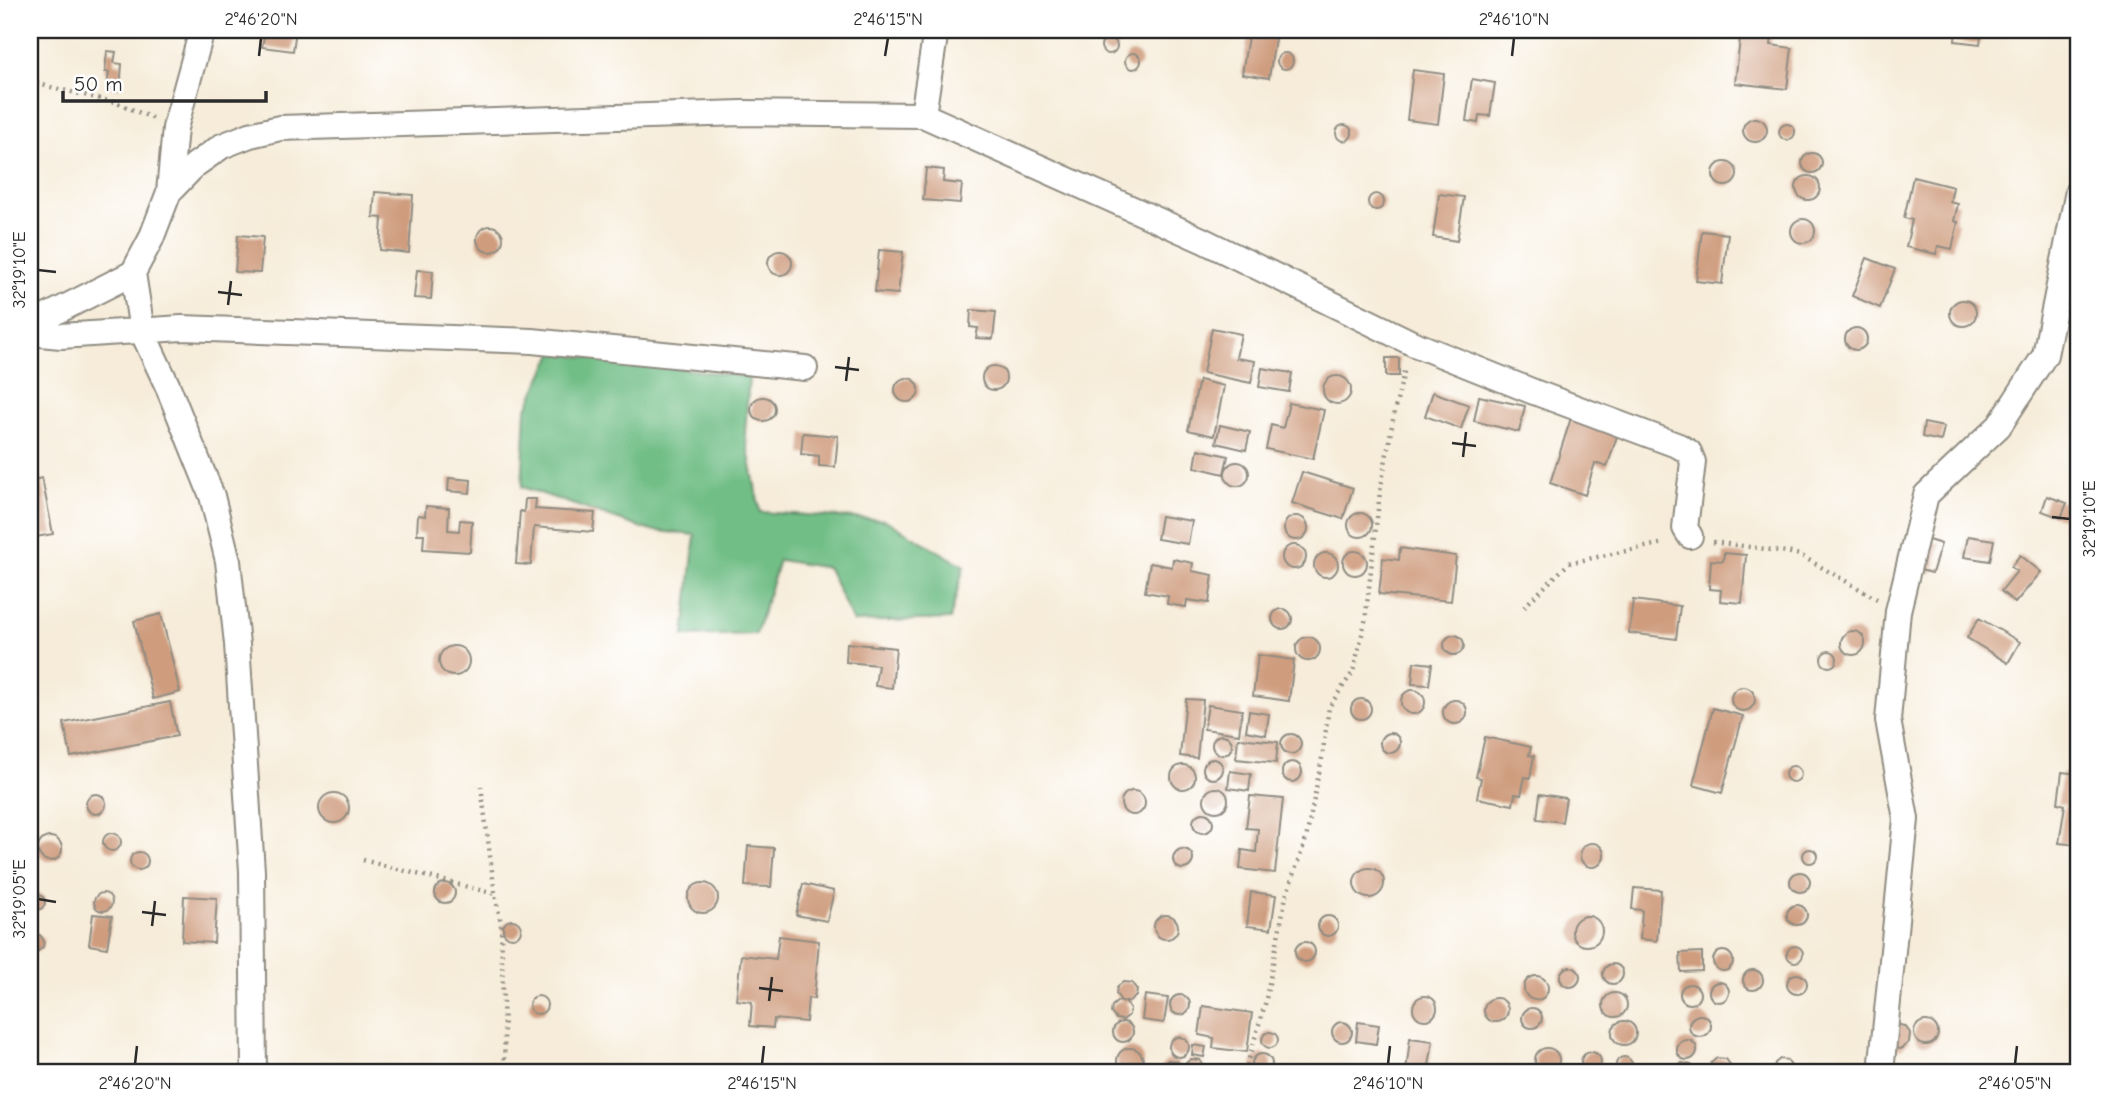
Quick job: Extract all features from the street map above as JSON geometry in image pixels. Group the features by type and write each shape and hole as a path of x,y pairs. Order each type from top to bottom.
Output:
{"street":[{"path":"30,325 133,273 151,239 169,192 175,128 202,30"},
{"path":"923,115 936,30"},
{"path":"169,192 195,165 222,146 250,135 280,128 742,113 923,115 1202,240 1412,343 1679,446 1689,452 1693,462 1685,528 1690,537"},
{"path":"1881,1072 1906,819 1888,720 1898,611 1926,495 1999,426 2045,355 2078,191"},
{"path":"133,273 142,331 212,496 228,562 237,644 252,871 254,1072"},
{"path":"30,333 61,336 194,328 532,341 806,368"}],"path":[{"path":"30,82 117,103 175,128"},
{"path":"1245,1072 1265,1004 1286,896 1306,838 1329,707 1353,672 1365,622 1380,492 1395,409 1412,343"},
{"path":"1524,607 1569,563 1690,537 1800,555 1898,611"},
{"path":"481,786 501,923 505,1072"},
{"path":"363,860 495,894"}],"green space":[{"path":"553,353 749,377 745,434 760,512 885,520 964,566 950,619 853,622 828,568 779,560 756,634 684,636 695,535 648,530 522,487 526,410"}],"building":[{"path":"265,30 296,30 293,51 262,47"},
{"path":"1249,30 1276,32 1269,78 1242,74"},
{"path":"1741,30 1773,30 1771,45 1792,48 1787,89 1735,83"},
{"path":"1956,30 1982,30 1980,44 1955,41"},
{"path":"1109,38 1115,40 1115,52 1109,54 1103,52 1101,46 1103,40"},
{"path":"107,51 116,52 114,63 122,64 120,88 107,87"},
{"path":"1133,53 1139,55 1139,67 1133,69 1127,67 1125,61 1127,55"},
{"path":"1285,53 1291,55 1291,67 1285,69 1279,67 1277,61 1279,55"},
{"path":"1413,70 1444,74 1438,124 1407,120"},
{"path":"1472,79 1495,83 1490,116 1479,115 1478,123 1466,121"},
{"path":"1755,118 1766,125 1767,130 1760,141 1755,142 1744,135 1743,130 1750,119"},
{"path":"1787,124 1793,126 1793,138 1787,140 1781,138 1779,132 1781,126"},
{"path":"1344,125 1350,127 1350,139 1344,141 1338,139 1336,133 1338,127"},
{"path":"1812,153 1819,156 1822,163 1819,170 1812,173 1805,170 1802,163 1805,156"},
{"path":"1725,162 1736,169 1737,174 1730,185 1725,186 1714,179 1713,174 1720,163"},
{"path":"926,168 944,170 943,182 962,184 960,203 923,200"},
{"path":"1808,176 1819,183 1820,188 1813,199 1808,200 1797,193 1796,188 1803,177"},
{"path":"1913,177 1953,187 1950,202 1958,204 1954,221 1958,222 1952,249 1938,246 1936,254 1906,247 1912,220 1904,218"},
{"path":"375,192 413,195 409,253 380,250 382,218 373,217"},
{"path":"1376,194 1382,196 1382,208 1376,210 1370,208 1368,202 1370,196"},
{"path":"1439,194 1464,197 1457,241 1433,237"},
{"path":"1803,219 1814,226 1815,231 1808,242 1803,243 1792,236 1791,231 1798,220"},
{"path":"490,226 499,230 503,239 499,248 490,252 481,248 477,239 481,230"},
{"path":"1702,231 1728,234 1722,284 1696,281"},
{"path":"238,235 263,237 260,273 235,272"},
{"path":"879,250 903,252 898,294 875,292"},
{"path":"780,251 789,254 792,263 789,272 780,275 771,272 768,263 771,254"},
{"path":"1867,258 1895,269 1880,308 1852,296"},
{"path":"417,270 433,271 431,299 414,298"},
{"path":"1963,300 1972,304 1976,313 1972,322 1963,326 1954,322 1950,313 1954,304"},
{"path":"971,310 996,312 993,339 976,338 978,328 970,327"},
{"path":"1212,328 1241,334 1236,358 1255,361 1251,383 1203,373"},
{"path":"1856,328 1864,331 1867,339 1864,347 1856,350 1848,347 1845,339 1848,331"},
{"path":"1386,358 1399,358 1399,376 1386,376"},
{"path":"994,366 1003,369 1006,378 1003,387 994,390 985,387 982,378 985,369"},
{"path":"1262,368 1292,373 1289,392 1259,387"},
{"path":"1337,376 1347,380 1351,390 1347,400 1337,404 1327,400 1323,390 1327,380"},
{"path":"907,378 918,385 919,390 912,401 907,402 896,395 895,390 902,379"},
{"path":"1199,380 1224,386 1214,436 1188,430"},
{"path":"1433,392 1469,405 1461,429 1425,416"},
{"path":"1479,396 1525,406 1519,432 1474,421"},
{"path":"763,397 774,404 775,409 768,420 763,421 752,414 751,409 758,398"},
{"path":"1289,403 1324,410 1313,459 1266,449 1271,425 1283,428"},
{"path":"1571,418 1618,433 1607,467 1595,463 1585,495 1550,483"},
{"path":"1924,423 1944,427 1941,441 1922,437"},
{"path":"1220,425 1250,432 1246,450 1216,443"},
{"path":"803,433 838,436 835,467 819,466 819,456 801,454"},
{"path":"1198,449 1228,456 1224,474 1195,467"},
{"path":"1237,462 1248,469 1249,474 1242,485 1237,486 1226,479 1225,474 1232,463"},
{"path":"1302,472 1353,488 1343,519 1292,503"},
{"path":"42,478 53,534 30,538 30,481"},
{"path":"449,478 471,480 470,493 448,491"},
{"path":"2047,496 2067,503 2061,518 2042,511"},
{"path":"525,499 536,499 535,509 595,513 593,532 534,527 531,565 516,564 520,511 524,512"},
{"path":"426,506 449,508 448,530 459,531 460,520 472,521 470,552 423,549 424,534 417,534 418,515 425,516"},
{"path":"1360,513 1371,520 1372,525 1365,536 1360,537 1349,530 1348,525 1355,514"},
{"path":"1161,516 1192,521 1188,544 1157,539"},
{"path":"1296,516 1307,523 1308,528 1301,539 1296,540 1285,533 1284,528 1291,517"},
{"path":"1968,536 1994,540 1990,561 1964,557"},
{"path":"1925,539 1941,544 1932,573 1916,569"},
{"path":"1294,545 1305,552 1306,557 1299,568 1294,569 1283,562 1282,557 1289,546"},
{"path":"1400,548 1456,556 1451,601 1379,594 1383,558 1399,560"},
{"path":"1355,551 1366,558 1367,563 1360,574 1355,575 1344,568 1343,563 1350,552"},
{"path":"1326,553 1337,560 1338,565 1331,576 1326,577 1315,570 1314,565 1321,554"},
{"path":"1724,553 1746,555 1742,603 1720,601 1721,590 1709,589 1711,560 1723,561"},
{"path":"2020,555 2041,572 2015,603 2001,591 2017,571 2011,567"},
{"path":"1173,559 1193,563 1192,571 1213,575 1209,603 1187,600 1186,607 1167,604 1168,596 1145,592 1150,563 1172,567"},
{"path":"1633,600 1680,606 1676,639 1629,633"},
{"path":"1282,609 1289,612 1292,619 1289,626 1282,629 1275,626 1272,619 1275,612"},
{"path":"161,614 180,692 153,699 134,621"},
{"path":"1979,618 2020,642 2008,663 1967,638"},
{"path":"1853,631 1864,638 1865,643 1858,654 1853,655 1842,648 1841,643 1848,632"},
{"path":"1454,635 1461,638 1464,645 1461,652 1454,655 1447,652 1444,645 1447,638"},
{"path":"1308,637 1317,640 1320,649 1317,658 1308,661 1299,658 1296,649 1299,640"},
{"path":"847,643 896,648 892,688 875,686 878,665 846,662"},
{"path":"454,646 465,650 469,661 465,672 454,676 443,672 439,661 443,650"},
{"path":"1829,651 1835,653 1835,665 1829,667 1823,665 1821,659 1823,653"},
{"path":"1258,655 1294,660 1289,701 1253,696"},
{"path":"1414,662 1432,664 1429,685 1412,684"},
{"path":"1743,687 1754,694 1755,699 1748,710 1743,711 1732,704 1731,699 1738,688"},
{"path":"1413,690 1422,693 1425,702 1422,711 1413,714 1404,711 1401,702 1404,693"},
{"path":"1186,699 1203,700 1197,758 1180,756"},
{"path":"1361,699 1368,702 1371,709 1368,716 1361,719 1354,716 1351,709 1354,702"},
{"path":"1455,700 1464,703 1467,712 1464,721 1455,724 1446,721 1443,712 1446,703"},
{"path":"170,702 177,736 71,757 64,723"},
{"path":"1208,705 1242,710 1239,734 1204,729"},
{"path":"1713,708 1743,716 1722,793 1693,785"},
{"path":"1249,711 1269,714 1266,735 1246,731"},
{"path":"1390,733 1397,736 1400,743 1397,750 1390,753 1383,750 1380,743 1383,736"},
{"path":"1291,734 1298,737 1301,744 1298,751 1291,754 1284,751 1281,744 1284,737"},
{"path":"1222,735 1229,738 1232,745 1229,752 1222,755 1215,752 1212,745 1215,738"},
{"path":"1485,737 1531,747 1529,755 1534,756 1530,778 1525,777 1521,795 1515,794 1513,805 1477,798 1481,778 1476,777"},
{"path":"1238,738 1278,742 1276,763 1236,759"},
{"path":"1213,759 1220,762 1223,769 1220,776 1213,779 1206,776 1203,769 1206,762"},
{"path":"1292,762 1299,765 1302,772 1299,779 1292,782 1285,779 1282,772 1285,765"},
{"path":"1183,765 1192,768 1195,777 1192,786 1183,789 1174,786 1171,777 1174,768"},
{"path":"1790,766 1796,766 1801,774 1799,780 1790,782 1785,777 1785,771"},
{"path":"1230,771 1251,774 1249,791 1228,788"},
{"path":"2062,772 2078,774 2078,845 2059,843 2065,805 2058,803"},
{"path":"1216,788 1225,791 1228,800 1225,809 1216,812 1207,809 1204,800 1207,791"},
{"path":"1133,791 1142,794 1145,803 1142,812 1133,815 1124,812 1121,803 1124,794"},
{"path":"334,793 345,797 349,808 345,819 334,823 323,819 319,808 323,797"},
{"path":"96,794 103,797 106,804 103,811 96,814 89,811 86,804 89,797"},
{"path":"1540,794 1566,798 1562,822 1537,819"},
{"path":"1250,796 1283,799 1275,873 1240,869 1242,850 1256,852 1258,829 1246,828"},
{"path":"1203,813 1210,816 1213,823 1210,830 1203,833 1196,830 1193,823 1196,816"},
{"path":"112,833 120,838 121,842 116,850 112,851 104,846 103,842 108,834"},
{"path":"50,837 59,840 62,849 59,858 50,861 41,858 38,849 41,840"},
{"path":"1592,843 1601,846 1604,855 1601,864 1592,867 1583,864 1580,855 1583,846"},
{"path":"748,846 774,848 771,887 745,886"},
{"path":"1183,849 1190,852 1193,859 1190,866 1183,869 1176,866 1173,859 1176,852"},
{"path":"1810,849 1815,851 1815,861 1810,863 1805,861 1803,856 1805,851"},
{"path":"139,852 145,855 148,861 145,867 139,870 133,867 130,861 133,855"},
{"path":"1369,868 1380,872 1384,883 1380,894 1369,898 1358,894 1354,883 1358,872"},
{"path":"1800,872 1807,875 1810,882 1807,889 1800,892 1793,889 1790,882 1793,875"},
{"path":"445,883 452,886 455,893 452,900 445,903 438,900 435,893 438,886"},
{"path":"703,883 714,887 718,898 714,909 703,913 692,909 688,898 692,887"},
{"path":"803,884 834,891 827,921 796,915"},
{"path":"1634,888 1661,890 1657,941 1640,939 1642,910 1632,909"},
{"path":"1251,892 1276,895 1271,929 1247,926"},
{"path":"103,893 109,896 112,902 109,908 103,911 97,908 94,902 97,896"},
{"path":"34,894 40,894 45,902 43,908 34,910 29,905 29,899"},
{"path":"184,896 217,898 214,943 182,941"},
{"path":"1797,905 1804,908 1807,915 1804,922 1797,925 1790,922 1787,915 1790,908"},
{"path":"93,914 112,916 107,948 89,945"},
{"path":"1166,915 1175,918 1178,927 1175,936 1166,939 1157,936 1154,927 1157,918"},
{"path":"1328,916 1335,919 1338,926 1335,933 1328,936 1321,933 1318,926 1321,919"},
{"path":"1587,916 1598,920 1602,931 1598,942 1587,946 1576,942 1572,931 1576,920"},
{"path":"508,920 516,920 521,929 519,936 508,938 503,933 503,925"},
{"path":"32,934 40,935 44,941 43,947 37,952 30,949"},
{"path":"779,936 819,941 814,999 808,998 806,1022 774,1019 773,1028 750,1026 752,1002 736,1000 741,955 776,959"},
{"path":"1305,942 1312,945 1315,952 1312,959 1305,962 1298,959 1295,952 1298,945"},
{"path":"1792,946 1798,946 1803,954 1801,960 1792,962 1787,957 1787,951"},
{"path":"1723,951 1730,954 1733,961 1730,968 1723,971 1716,968 1713,961 1716,954"},
{"path":"1702,952 1702,971 1681,972 1680,953"},
{"path":"1613,964 1620,967 1623,974 1620,981 1613,984 1606,981 1603,974 1606,967"},
{"path":"1570,967 1577,970 1580,977 1577,984 1570,987 1563,984 1560,977 1563,970"},
{"path":"1753,970 1760,973 1763,980 1760,987 1753,990 1746,987 1743,980 1746,973"},
{"path":"1797,974 1804,977 1807,984 1804,991 1797,994 1790,991 1787,984 1790,977"},
{"path":"1536,976 1545,979 1548,988 1545,997 1536,1000 1527,997 1524,988 1527,979"},
{"path":"1123,982 1132,983 1137,990 1136,996 1125,1002 1130,1008 1129,1015 1123,1020 1116,1019 1111,1013 1112,1006 1118,1001 1122,1002 1116,994 1117,987"},
{"path":"1719,982 1726,985 1729,992 1726,999 1719,1002 1712,999 1709,992 1712,985"},
{"path":"1690,984 1697,987 1700,994 1697,1001 1690,1004 1683,1001 1680,994 1683,987"},
{"path":"1615,993 1624,996 1627,1005 1624,1014 1615,1017 1606,1014 1603,1005 1606,996"},
{"path":"1145,995 1168,998 1164,1023 1142,1020"},
{"path":"1180,995 1187,998 1190,1005 1187,1012 1180,1015 1173,1012 1170,1005 1173,998"},
{"path":"534,996 542,996 547,1005 545,1012 534,1014 529,1009 529,1001"},
{"path":"1425,996 1434,999 1437,1008 1434,1017 1425,1020 1416,1017 1413,1008 1416,999"},
{"path":"1496,998 1505,1001 1508,1010 1505,1019 1496,1022 1487,1019 1484,1010 1487,1001"},
{"path":"1203,1006 1252,1013 1247,1052 1213,1048 1214,1038 1199,1035"},
{"path":"1532,1008 1539,1011 1542,1018 1539,1025 1532,1028 1525,1025 1522,1018 1525,1011"},
{"path":"1700,1015 1708,1018 1711,1026 1708,1034 1700,1037 1692,1034 1689,1026 1692,1018"},
{"path":"1624,1021 1633,1024 1636,1033 1633,1042 1624,1045 1615,1042 1612,1033 1615,1024"},
{"path":"1926,1021 1937,1028 1938,1033 1931,1044 1926,1045 1915,1038 1914,1033 1921,1022"},
{"path":"1119,1022 1127,1022 1133,1032 1127,1042 1119,1042 1113,1036 1113,1028"},
{"path":"1342,1022 1349,1025 1352,1032 1349,1039 1342,1042 1335,1039 1332,1032 1335,1025"},
{"path":"1358,1022 1379,1025 1376,1044 1356,1041"},
{"path":"1894,1024 1905,1026 1910,1033 1909,1042 1901,1049 1892,1048"},
{"path":"1270,1032 1276,1034 1276,1046 1270,1048 1264,1046 1262,1040 1264,1034"},
{"path":"1179,1037 1186,1040 1189,1047 1186,1054 1179,1057 1172,1054 1169,1047 1172,1040"},
{"path":"1410,1038 1433,1041 1428,1072 1406,1072"},
{"path":"1687,1040 1694,1043 1697,1050 1694,1057 1687,1060 1680,1057 1677,1050 1680,1043"},
{"path":"1193,1045 1206,1047 1204,1057 1192,1055"},
{"path":"1130,1048 1139,1052 1143,1061 1139,1070 1130,1074 1121,1070 1117,1061 1121,1052"},
{"path":"1547,1048 1556,1051 1559,1060 1556,1069 1547,1072 1538,1069 1535,1060 1538,1051"},
{"path":"1591,1052 1598,1055 1601,1062 1598,1069 1591,1072 1584,1069 1581,1062 1584,1055"},
{"path":"1262,1054 1269,1057 1272,1064 1269,1071 1262,1074 1255,1071 1252,1064 1255,1057"},
{"path":"1624,1057 1630,1059 1630,1071 1624,1073 1618,1071 1616,1065 1618,1059"},
{"path":"1717,1058 1726,1059 1731,1066 1730,1072 1711,1072 1711,1063"},
{"path":"1191,1059 1200,1060 1204,1072 1183,1072 1185,1064"},
{"path":"1780,1059 1787,1060 1791,1066 1789,1072 1774,1070 1775,1063"},
{"path":"1168,1060 1177,1061 1181,1072 1160,1072 1162,1065"},
{"path":"1682,1063 1691,1065 1697,1072 1676,1072"}]}
